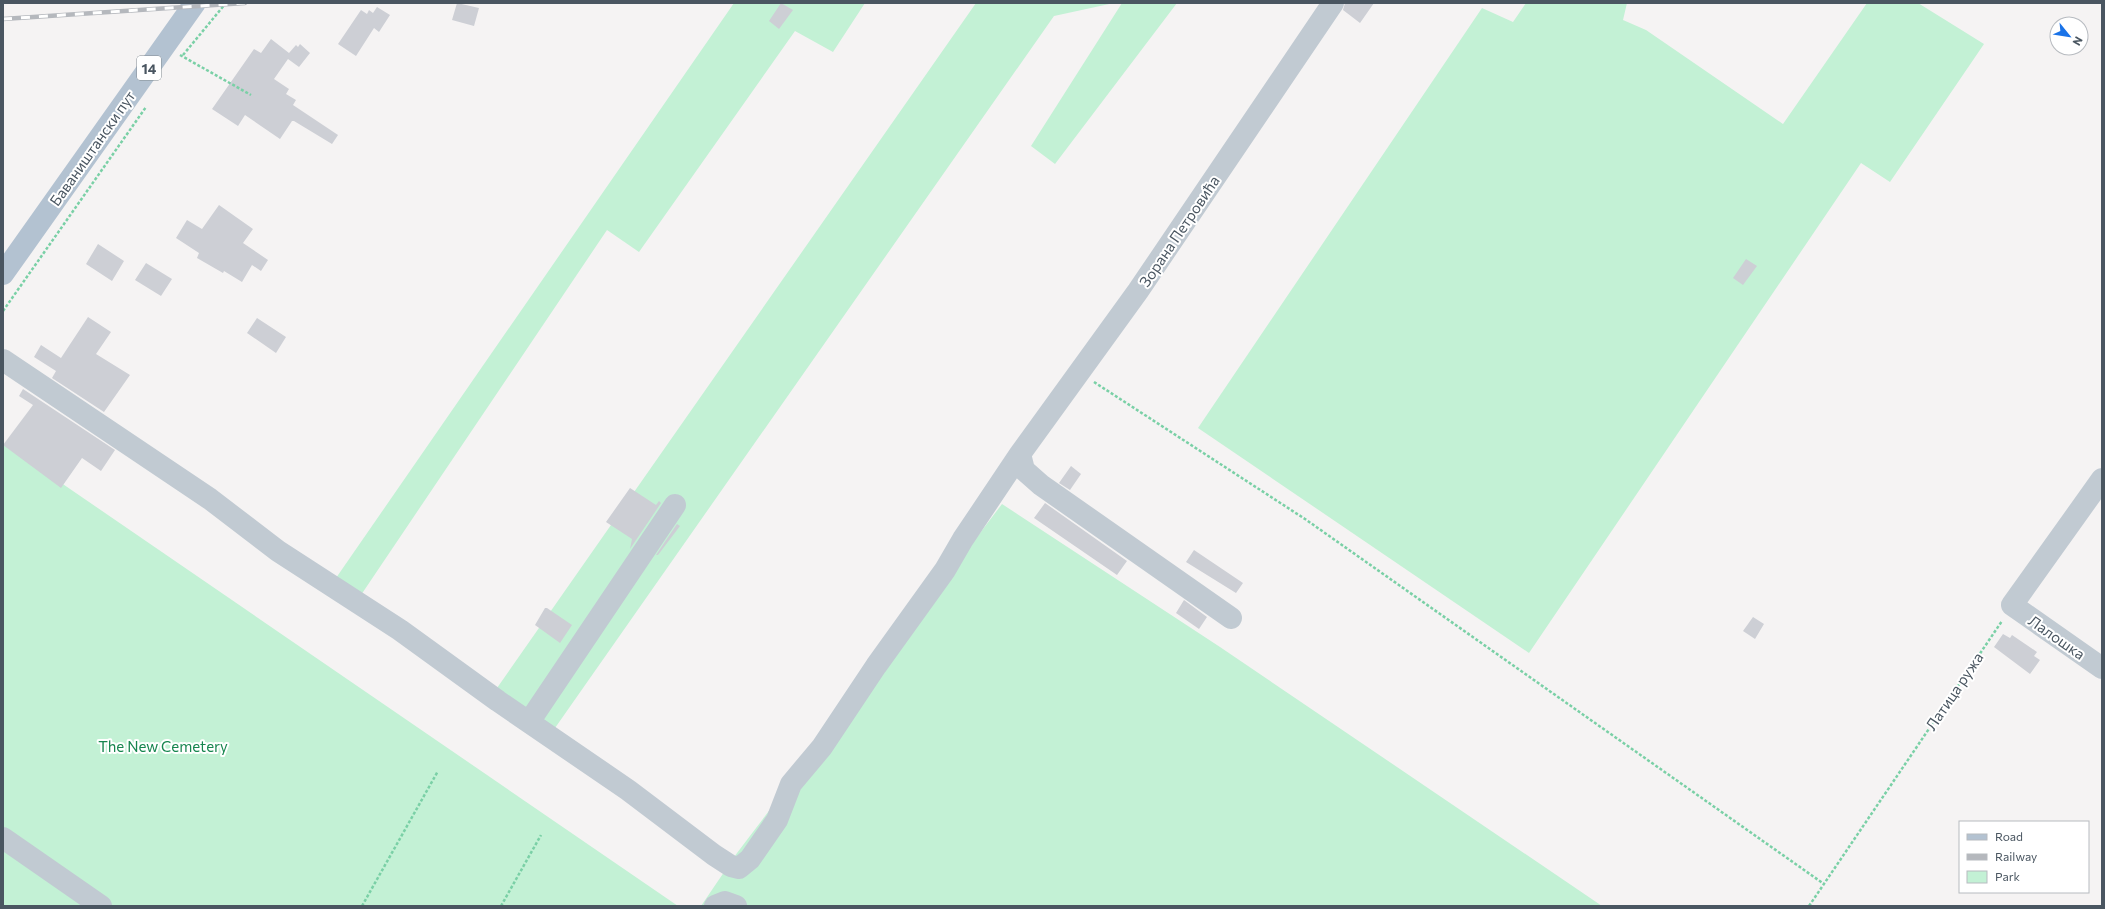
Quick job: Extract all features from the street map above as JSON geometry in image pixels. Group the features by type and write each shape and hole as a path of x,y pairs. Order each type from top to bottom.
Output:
{"main road":[{"name":"Баваништански пут","path":"3,274 174,55 195,3"}],"street":[{"name":"Зорана Петровића","path":"529,722 628,790 714,855 731,866 739,868 750,859 777,820 791,784 822,747 876,666 945,570 963,539 1020,454 1080,373 1174,239 1333,3"},
{"path":"3,360 136,448 210,499 278,551 400,630 529,722 675,505"},
{"path":"1020,454 1024,470 1041,485 1231,618"},
{"path":"2012,606 2102,479"},
{"name":"Лалошка","path":"2012,606 2102,668"},
{"path":"3,838 101,906"},
{"path":"715,906 724,902 736,906"}],"path":[{"path":"226,3 174,55 251,95"},
{"path":"3,311 150,102"},
{"path":"1080,373 1305,519 1824,884"},
{"name":"Латица ружа","path":"1809,906 2012,606"},
{"path":"362,906 438,771"},
{"path":"501,906 541,834"}],"green space":[{"path":"734,3 865,3 833,52 795,31 639,252 607,230 361,595 336,578"},
{"path":"976,3 1114,3 1054,16 555,728 497,688"},
{"path":"1122,3 1177,3 1055,164 1031,146"},
{"path":"1526,3 1627,3 1623,20 1646,30 1783,124 1867,3 1918,3 1984,44 1890,182 1861,163 1529,653 1198,428 1482,8 1513,22"},
{"name":"The New Cemetery","path":"3,443 678,906 3,906"},
{"path":"1002,504 1220,647 1602,906 701,906 737,853"}],"building":[{"path":"457,3 479,8 474,26 452,20"},
{"path":"781,3 793,10 779,29 769,21"},
{"path":"1345,3 1374,3 1360,23 1343,10"},
{"path":"377,7 390,15 379,32 374,28 356,56 338,44 361,10 367,14 369,10 373,13"},
{"path":"271,39 289,53 296,45 298,47 300,44 310,53 299,67 288,59 274,79 289,89 286,94 296,100 293,105 338,135 332,144 294,121 292,121 280,139 245,115 238,126 212,109 254,49 261,53"},
{"path":"219,205 253,229 243,243 268,260 261,271 252,265 242,282 224,271 223,273 197,258 199,253 176,238 187,220 202,229"},
{"path":"98,244 124,261 112,281 86,264"},
{"path":"1746,259 1757,266 1743,285 1733,278"},
{"path":"146,263 172,279 161,296 135,280"},
{"path":"88,317 111,332 96,354 130,375 104,412 52,378 56,371 34,357 41,345 61,358"},
{"path":"257,318 286,337 276,353 247,333"},
{"path":"23,389 115,450 101,471 82,458 61,488 3,445 33,405 19,396"},
{"path":"1071,466 1081,474 1070,490 1059,483"},
{"path":"630,488 656,505 659,501 661,503 630,549 632,539 606,522"},
{"path":"1045,503 1127,561 1117,575 1034,518"},
{"path":"677,524 680,526 658,555 656,555"},
{"path":"1194,550 1243,583 1236,593 1186,562"},
{"path":"1184,600 1207,617 1199,629 1176,613"},
{"path":"545,608 572,625 560,643 535,625"},
{"path":"1753,617 1764,624 1755,639 1743,631"},
{"path":"2003,634 2010,638 2012,635 2037,652 2034,656 2040,660 2030,674 1994,647"}],"railway":[{"path":"3,19 245,3"}]}
